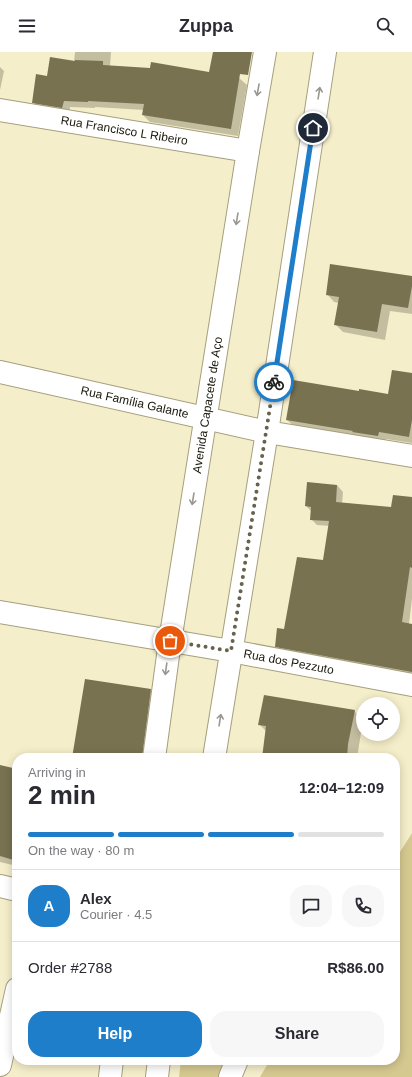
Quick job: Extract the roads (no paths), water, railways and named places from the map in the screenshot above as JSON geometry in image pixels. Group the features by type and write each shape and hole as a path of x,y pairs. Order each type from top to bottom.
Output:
{"street":[{"name":"Avenida Capacete de Aço","path":"155,753 170,641 265,52"},
{"path":"215,753 325,52"},
{"name":"Rua Francisco L Ribeiro","path":"0,110 248,151"},
{"name":"Rua Família Galante","path":"0,372 266,432 412,456"},
{"name":"Rua dos Pezzuto","path":"0,612 231,651 412,685"},
{"path":"0,886 12,889"},
{"path":"0,1065 12,1011"},
{"path":"110,1077 111,1065"},
{"path":"157,1077 158,1065"},
{"path":"230,1077 236,1065"}]}
